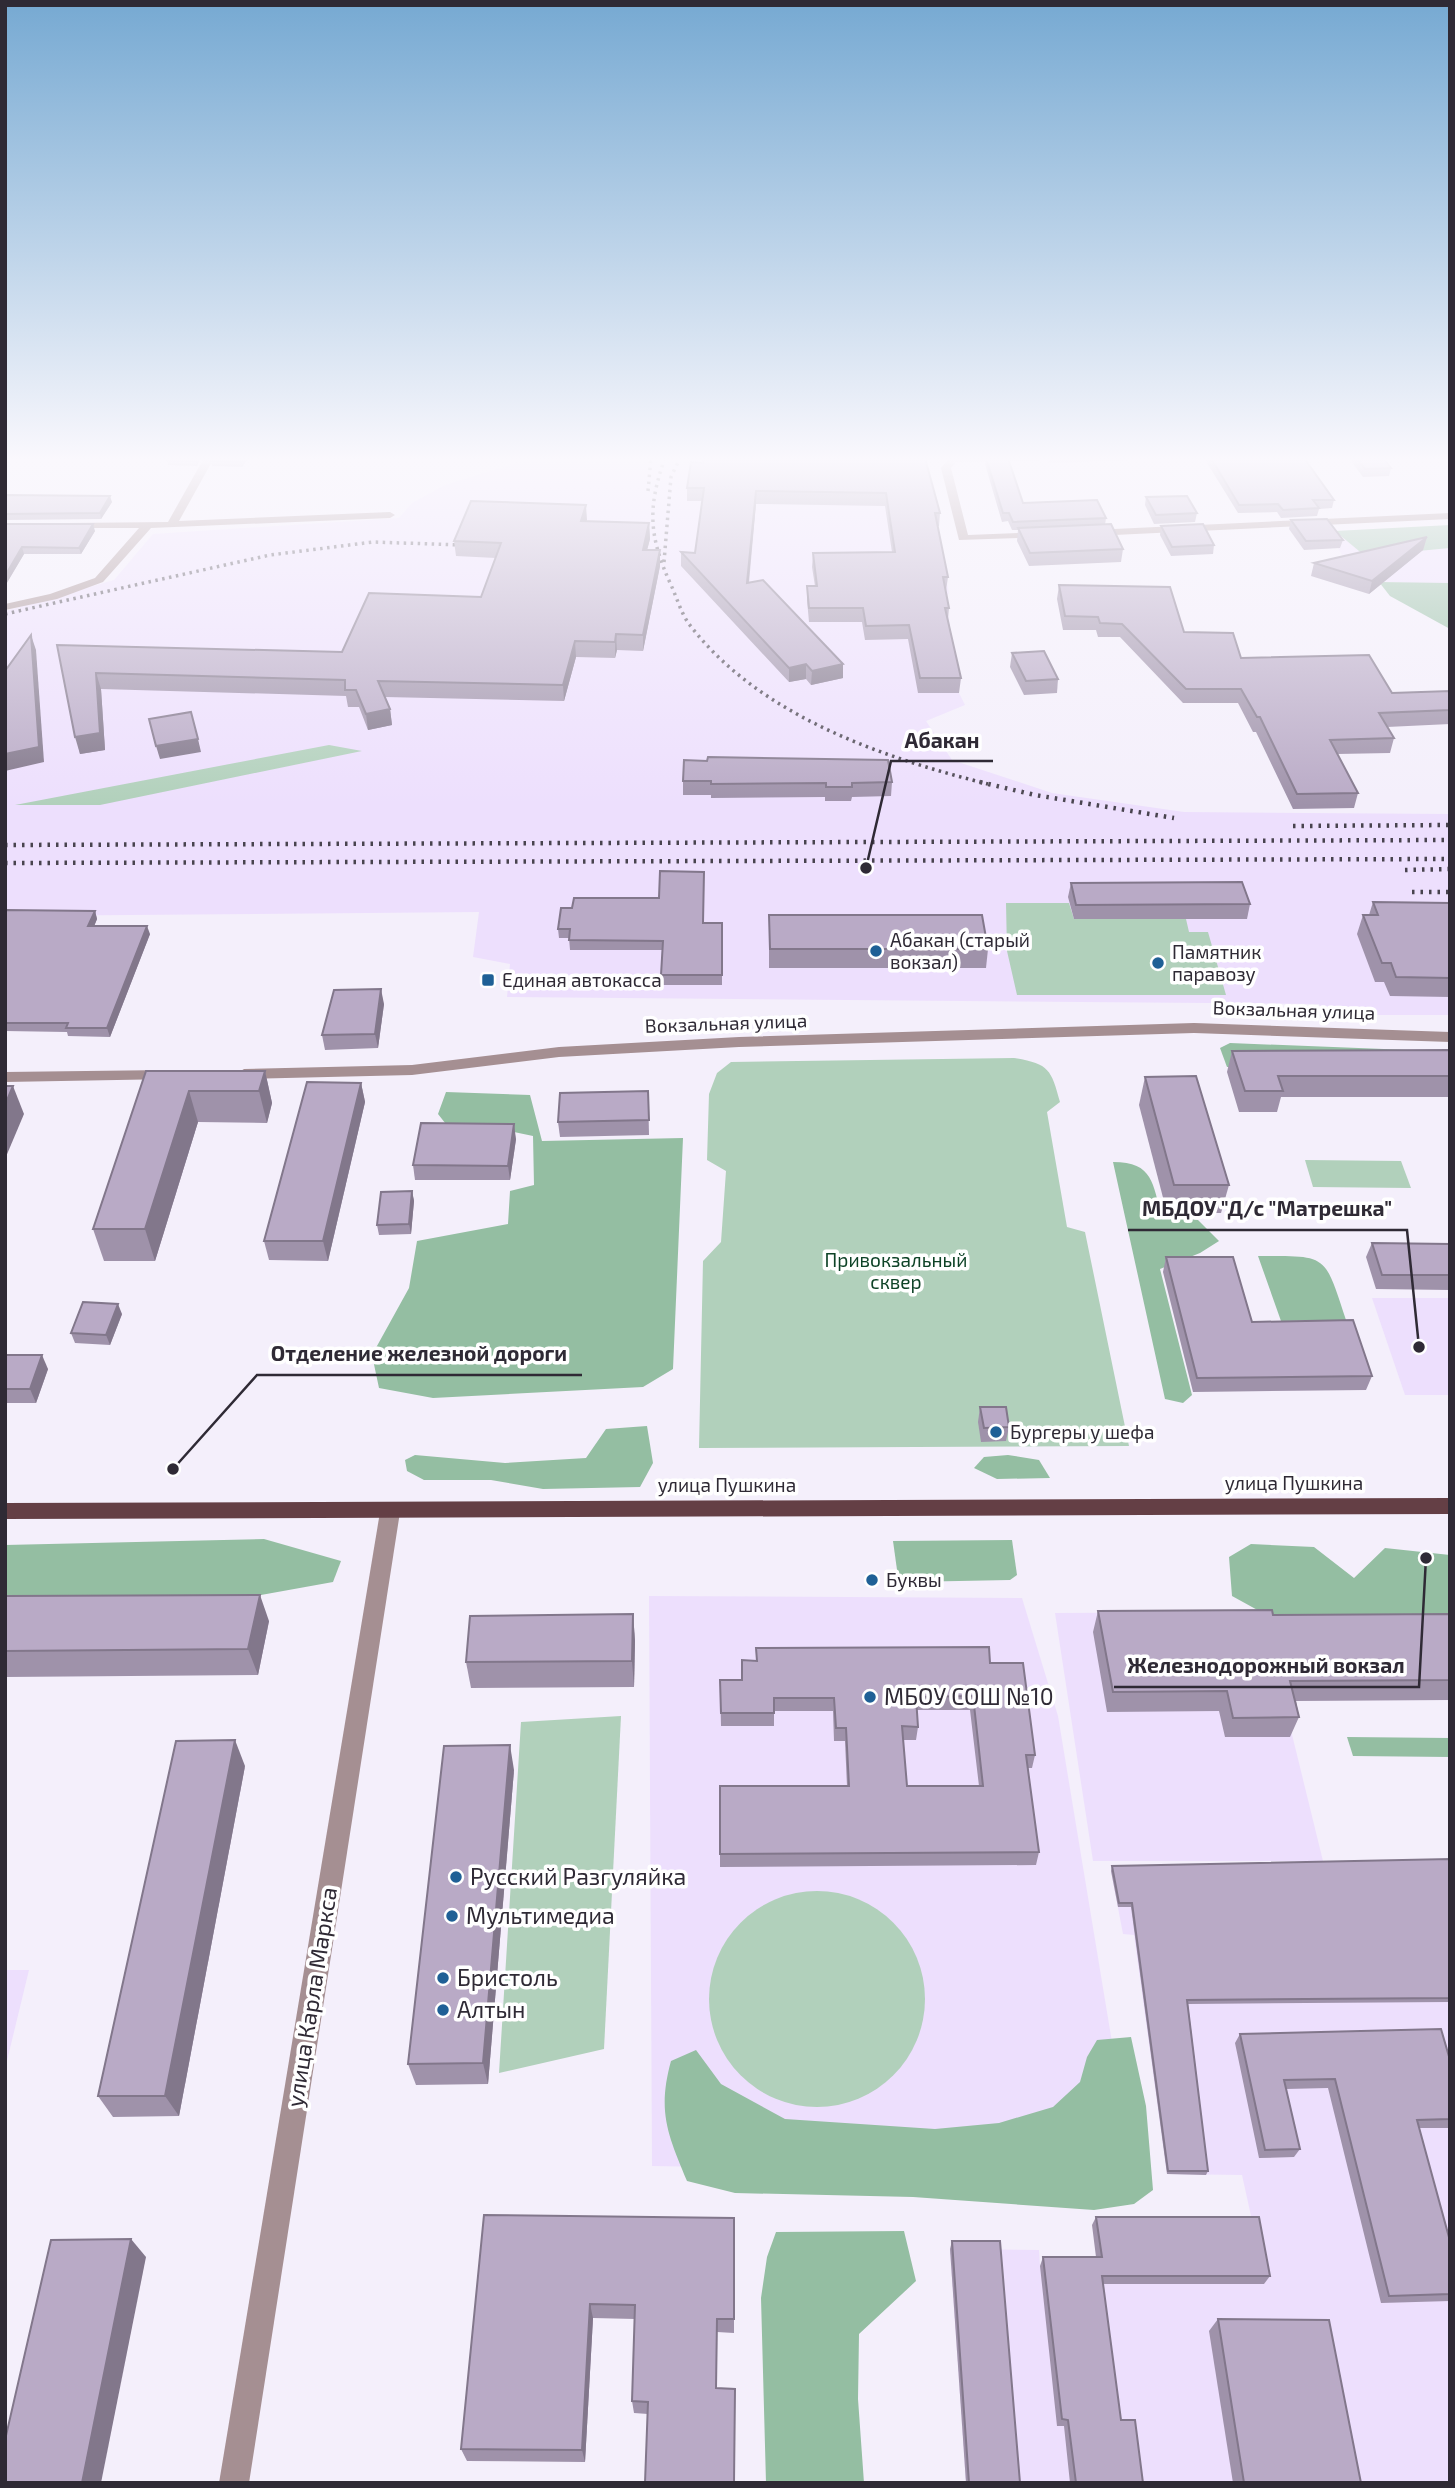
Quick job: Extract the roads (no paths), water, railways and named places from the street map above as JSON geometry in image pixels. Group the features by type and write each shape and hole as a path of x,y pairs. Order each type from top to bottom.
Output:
{"main road":[{"name":"улица Пушкина","path":"5,1511 390,1512 679,1507 1450,1506"}],"street":[{"path":"5,607 52,597 99,580 104,574"},
{"name":"Вокзальная улица","path":"231,1074 412,1070 559,1052 739,1042 1195,1028 1450,1037"},
{"path":"5,1077 189,1075"},
{"name":"улица Карла Маркса","path":"234,2483 390,1512"}],"railway":[{"path":"5,614 184,574"},
{"path":"666,574 686,620 717,656 750,684 785,707 864,746 985,783"},
{"path":"980,782 985,783"},
{"path":"985,783 1035,795 1174,818"},
{"path":"1293,826 1450,825"},
{"path":"5,845 1450,840"},
{"path":"5,863 1450,859"},
{"path":"1405,870 1450,869"},
{"path":"1412,892 1450,892"}],"place":[{"name":"Абакан","path":"866,868"},
{"name":"Абакан (старый вокзал)","path":"876,951"},
{"name":"Памятник паравозу","path":"1158,963"},
{"name":"Единая автокасса","path":"488,980"},
{"name":"МБДОУ \"Д/с \"Матрешка\"","path":"1419,1347"},
{"name":"Бургеры у шефа","path":"996,1432"},
{"name":"Отделение железной дороги","path":"173,1469"},
{"name":"Железнодорожный вокзал","path":"1426,1558"},
{"name":"Буквы","path":"872,1580"},
{"name":"МБОУ СОШ №10","path":"870,1697"},
{"name":"Русский Разгуляйка","path":"456,1877"},
{"name":"Мультимедиа","path":"452,1916"},
{"name":"Бристоль","path":"443,1978"},
{"name":"Алтын","path":"443,2010"}],"park label":[{"name":"Привокзальный сквер","path":"896,1271"}]}
